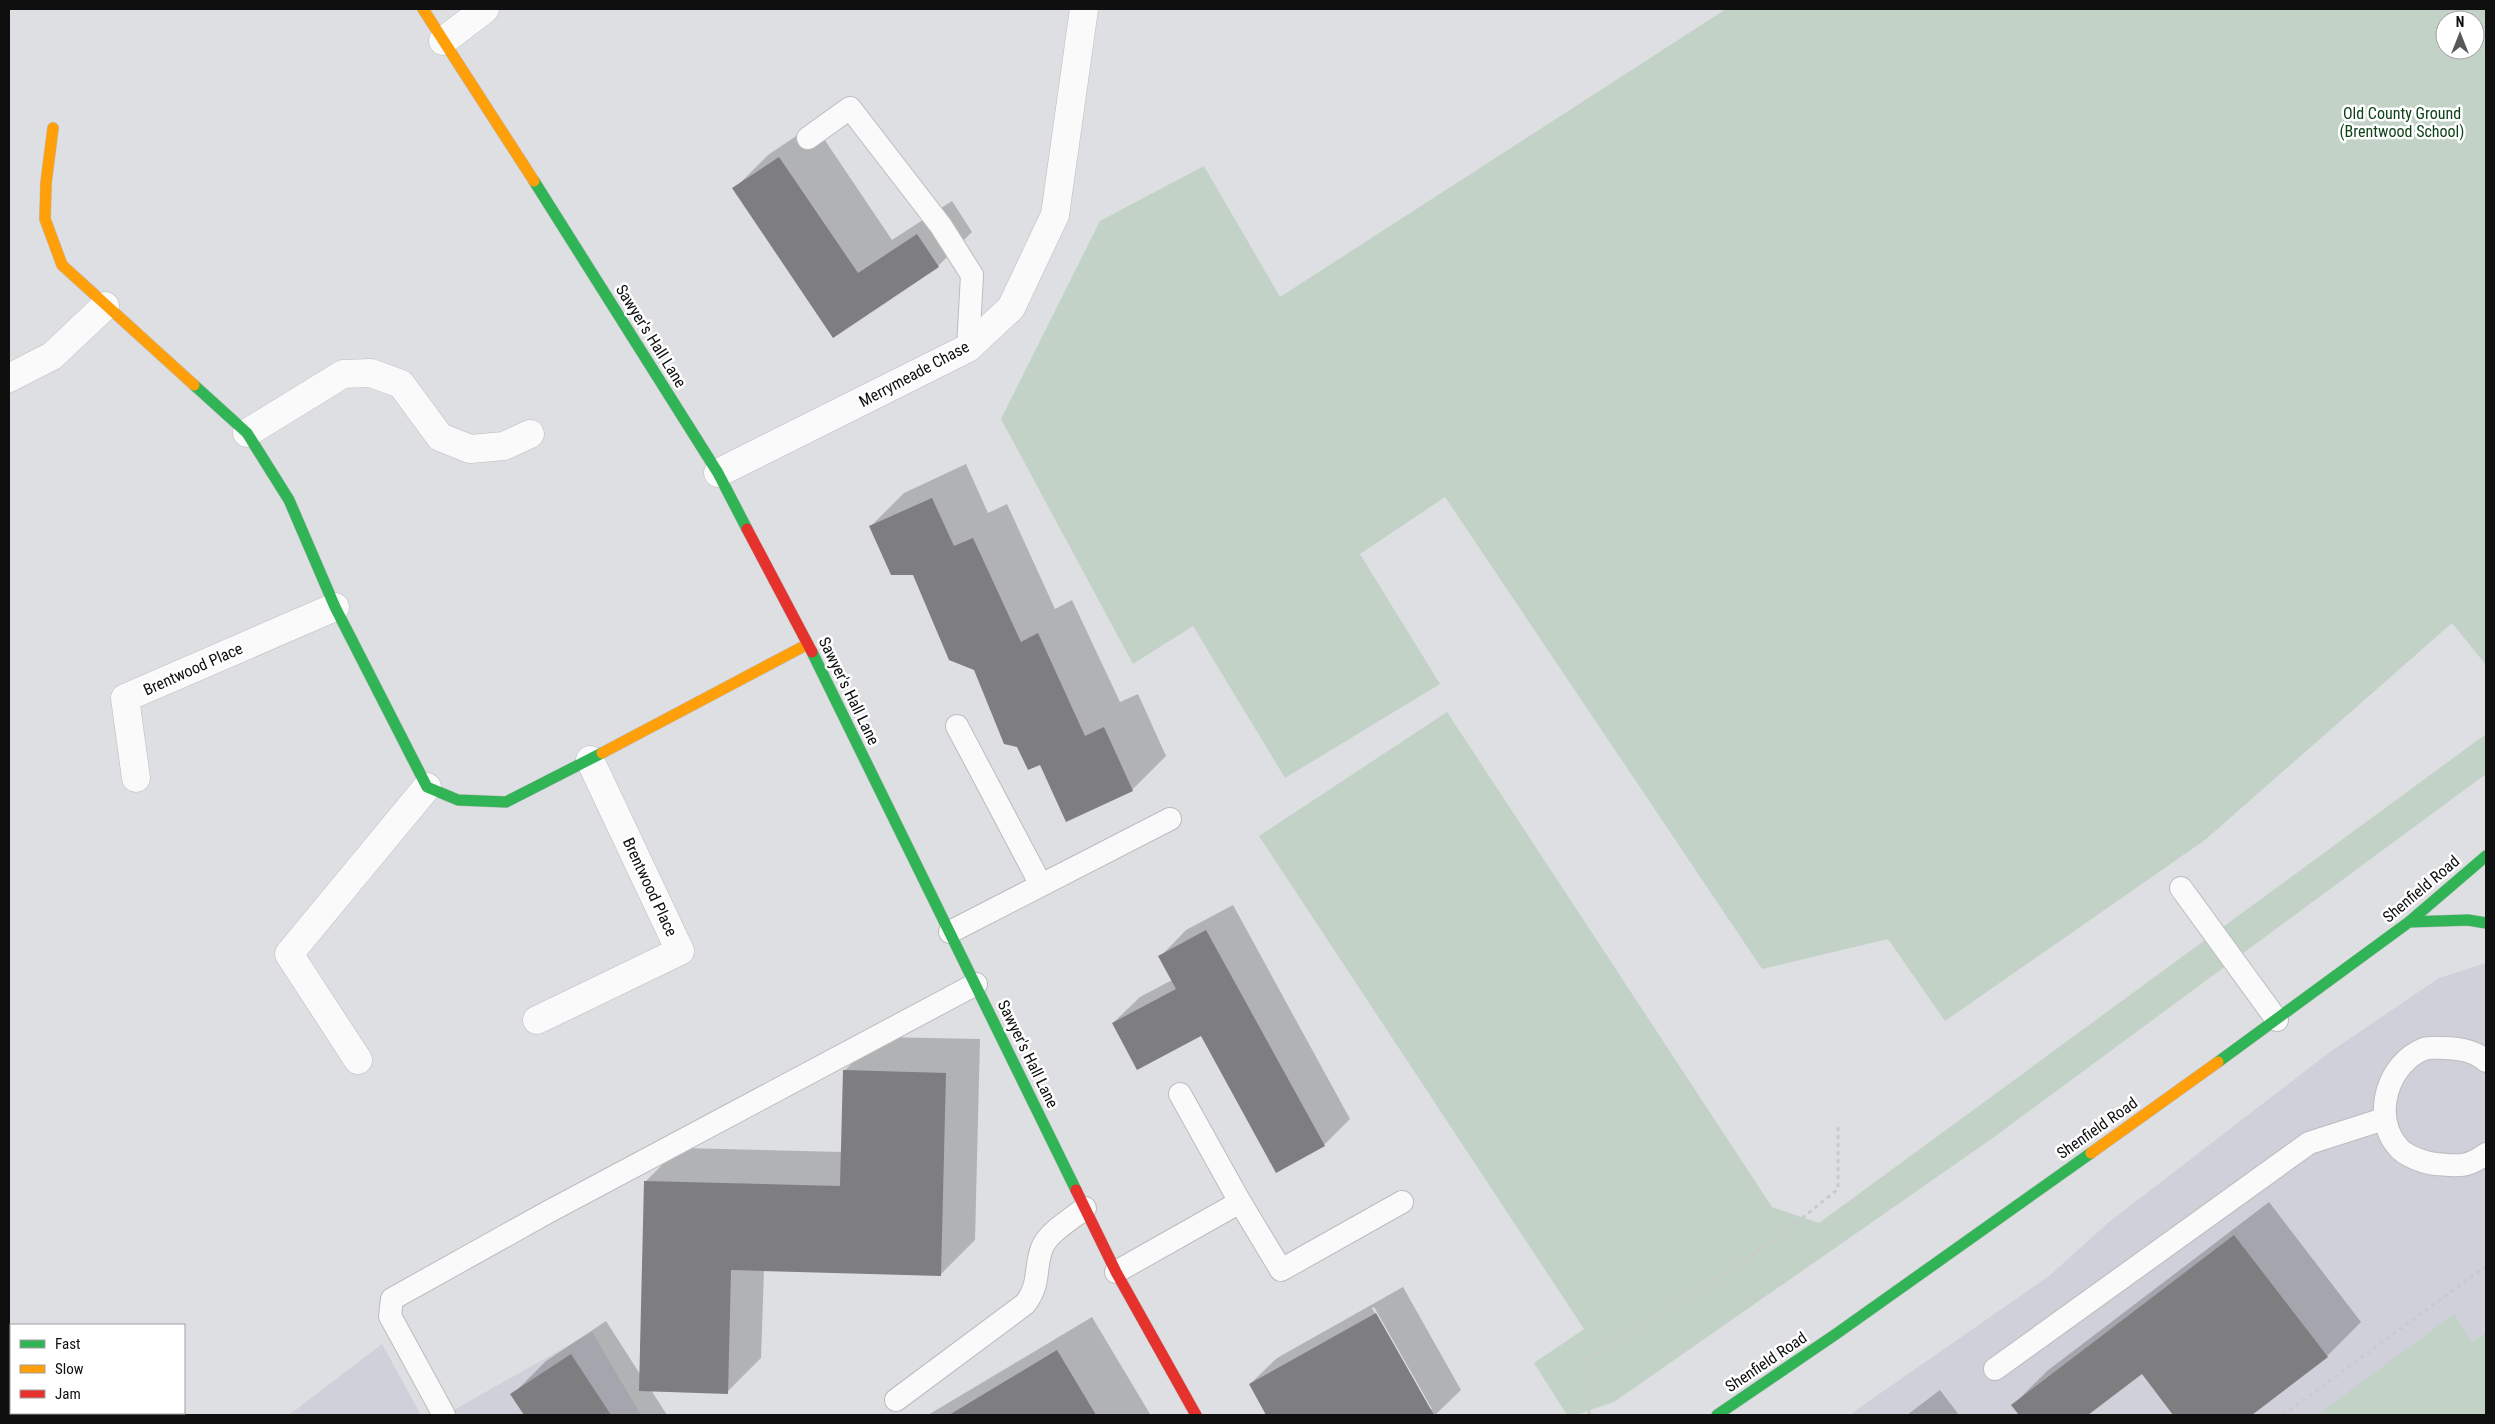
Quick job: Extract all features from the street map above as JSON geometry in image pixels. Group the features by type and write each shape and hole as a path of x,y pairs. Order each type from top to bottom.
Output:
{"street":[{"name":"Sawyer's Hall Lane","path":"423,9 510,143 718,473 808,644 1116,1272 1196,1415"},
{"path":"443,42 485,9"},
{"name":"Merrymeade Chase","path":"718,473 968,348 1011,308 1055,215 1084,9"},
{"path":"53,128 46,183 45,220 62,265 106,306 150,342 247,433 289,500 335,606 373,685 427,787 458,800 506,802 590,760 808,644"},
{"path":"9,378 52,356 106,306"},
{"path":"247,433 343,374 371,373 401,384 440,438 470,448 504,446 530,434"},
{"name":"Brentwood Place","path":"136,778 125,698 335,606"},
{"name":"Brentwood Place","path":"538,1020 680,951 590,760"},
{"path":"358,1060 289,954 427,787"},
{"name":"Shenfield Road","path":"1717,1415 1836,1334 2277,1020 2409,922 2486,856"},
{"path":"2409,922 2468,920 2486,922"}],"lane":[{"path":"808,138 850,108 941,226 972,275 968,348"},
{"path":"958,726 1041,885"},
{"path":"950,932 1170,819"},
{"path":"2181,888 2277,1020"},
{"path":"444,1415 390,1316 392,1298 548,1212 976,984"},
{"path":"2486,1061 2478,1054 2452,1048 2426,1048 2406,1059 2388,1085 2384,1119 2398,1148 2426,1163 2464,1167 2486,1154"},
{"path":"1180,1094 1240,1202 1281,1270 1402,1202"},
{"path":"1995,1369 2309,1143 2384,1119"},
{"path":"1116,1272 1240,1202"},
{"path":"896,1400 1025,1304 1032,1296 1037,1282 1042,1248 1047,1238 1086,1208"}],"path":[{"path":"1589,1415 1589,1358 1729,1271 1784,1233 1838,1189 1838,1127"},
{"path":"2283,1415 2486,1266"}],"shaded area":[{"path":"2486,963 2486,1415 1849,1415 2049,1276 2109,1222 2330,1052 2439,978"},
{"path":"592,1332 641,1415 445,1415"},
{"path":"382,1344 421,1415 289,1415"}],"green space":[{"name":"Old County Ground (Brentwood School)","path":"1726,9 2486,9 2486,665 2452,623 2205,840 1945,1021 1888,939 1762,969 1445,497 1360,554 1440,684 1285,778 1193,626 1133,664 1001,419 1100,221 1204,166 1280,297"},
{"path":"1447,712 1772,1207 1819,1223 2486,734 2486,774 1990,1140 1614,1402 1576,1415 1567,1415 1534,1363 1584,1329 1259,836"},
{"path":"2454,1314 2472,1342 2486,1332 2486,1415 2317,1415"}],"building":[{"path":"779,157 858,273 917,234 939,267 833,338 732,188"},
{"path":"932,498 954,546 973,538 1021,642 1038,633 1085,736 1104,727 1133,791 1066,822 1040,765 1028,770 1017,747 1004,744 974,670 949,660 913,575 891,575 869,526"},
{"path":"1206,930 1325,1146 1276,1173 1201,1036 1137,1070 1112,1023 1176,989 1158,956"},
{"path":"843,1070 946,1073 941,1276 731,1270 728,1394 639,1391 644,1181 840,1186"},
{"path":"2234,1235 2328,1357 2252,1415 2173,1415 2142,1374 2088,1415 2019,1415 2011,1405"},
{"path":"1376,1313 1434,1415 1266,1415 1249,1384"},
{"path":"1057,1350 1096,1415 949,1415"},
{"path":"571,1354 611,1415 524,1415 510,1394"}],"traffic: fast":[{"path":"534,181 718,473 747,529"},
{"path":"194,385 247,433 289,500 335,607 427,787 458,800 506,802 602,753"},
{"path":"812,652 1076,1190"},
{"path":"2218,1062 2409,922 2486,856"},
{"path":"2409,922 2468,920 2486,923"},
{"path":"1717,1415 1836,1334 2091,1153"}],"traffic: slow":[{"path":"423,9 534,181"},
{"path":"53,128 46,183 45,219 62,265 194,385"},
{"path":"602,753 808,644"},
{"path":"2091,1153 2218,1062"}],"traffic: jam":[{"path":"747,529 812,652"},
{"path":"1076,1190 1116,1272 1196,1415"}]}
